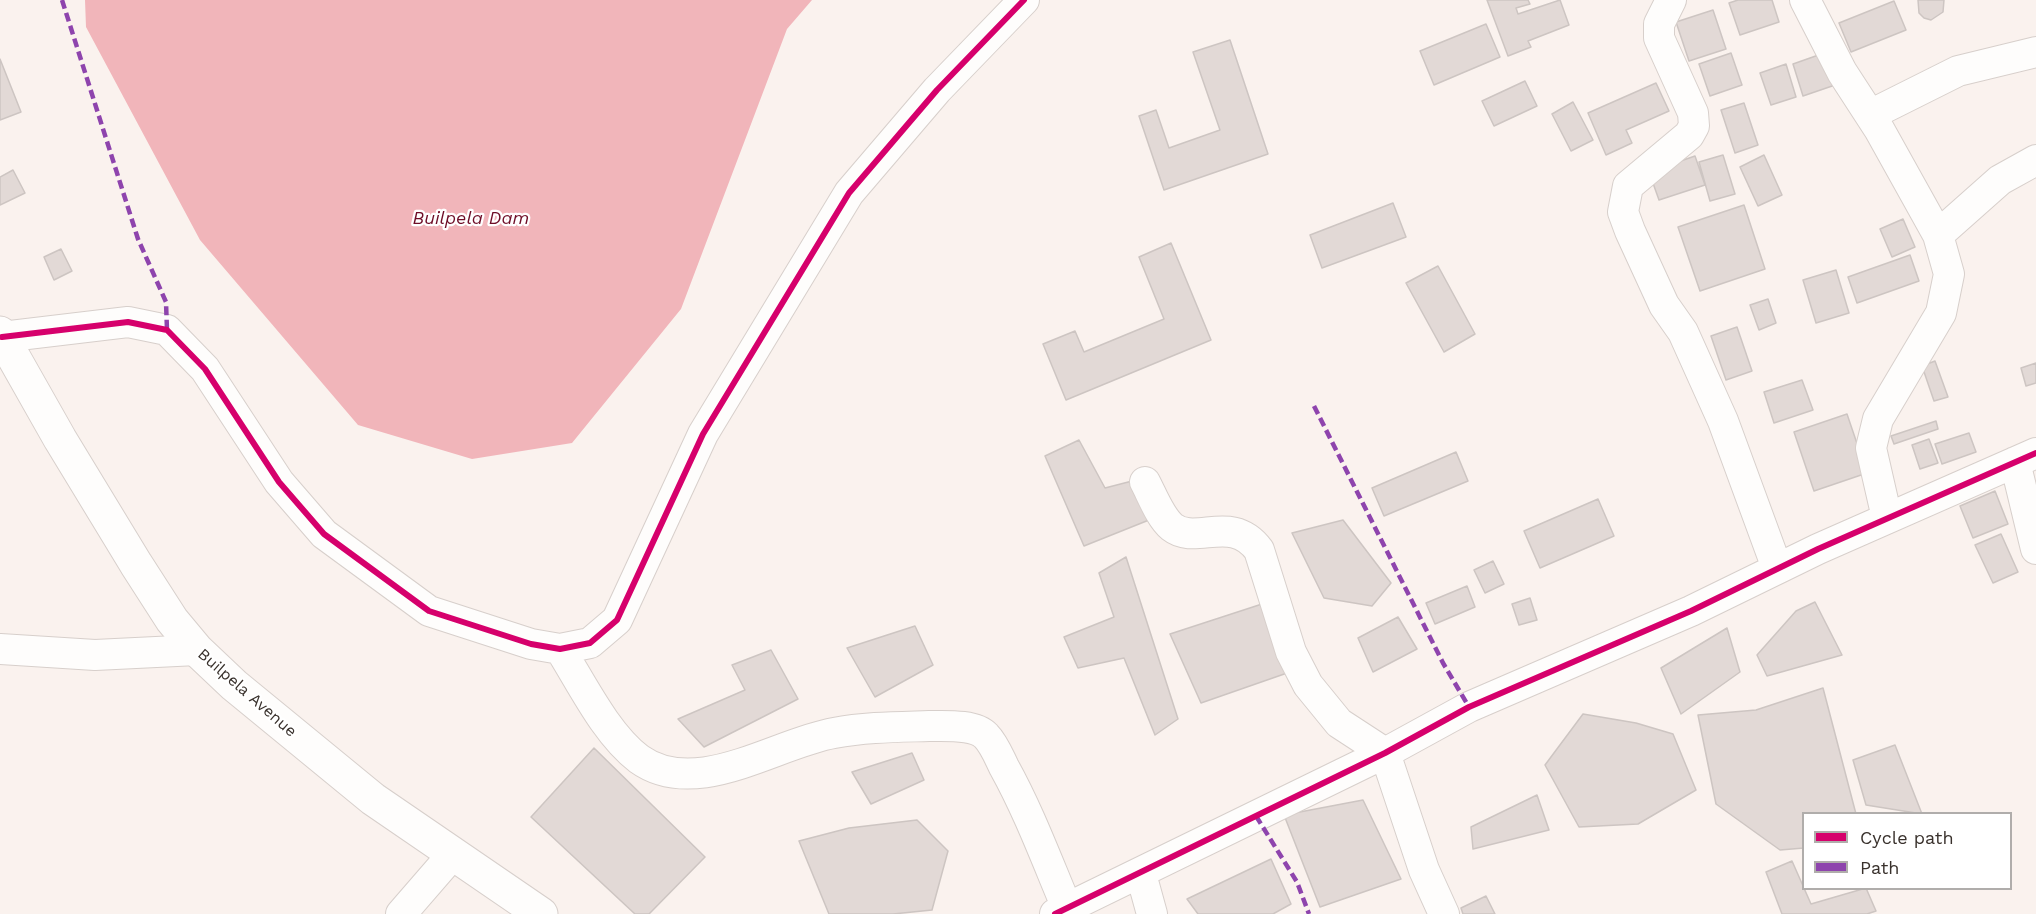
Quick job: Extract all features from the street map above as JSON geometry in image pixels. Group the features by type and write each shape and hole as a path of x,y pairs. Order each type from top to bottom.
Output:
{"street":[{"path":"1,335 128,322 167,330 205,369 279,482 324,534 429,611 531,644 560,649 590,643 617,620 703,434 849,193 937,90 1024,0"},
{"path":"1671,0 1659,24 1659,38 1693,113 1694,126 1689,135 1628,186 1623,212 1664,305 1683,332 1723,421 1777,568"},
{"path":"1805,0 1842,72 1870,115 1938,235 1949,274 1941,313 1878,419 1871,448 1887,518"},
{"path":"1870,115 1958,71 2036,52"},
{"path":"1938,235 2000,180 2036,160"},
{"name":"Builpela Avenue","path":"1,335 60,439 136,564 172,620 197,650 234,685 373,799 541,914"},
{"path":"560,649 619,741 640,760 660,769 694,774 715,770 833,733 882,727 942,726 975,729 986,735 1014,784 1061,911 1141,874 1385,753 1469,707 1691,610 1887,518 2026,458 2036,549"},
{"path":"1145,482 1167,522 1179,531 1237,532 1249,537 1259,550 1291,652 1308,685 1339,723 1385,753 1424,870 1444,914"},
{"path":"0,649 95,655 197,650"},
{"path":"401,914 453,854"},
{"path":"1141,874 1152,914"}],"water":[{"name":"Builpela Dam","path":"85,0 812,0 787,29 681,309 572,443 472,459 358,425 200,240 86,27"}],"building":[{"path":"1487,0 1528,0 1530,4 1516,8 1518,14 1560,0 1569,25 1528,41 1531,47 1508,56"},
{"path":"1738,0 1772,0 1779,22 1740,35 1729,3"},
{"path":"1918,0 1944,0 1943,12 1931,20 1924,18 1919,13"},
{"path":"1894,1 1906,30 1851,52 1839,23"},
{"path":"1713,10 1726,49 1689,61 1676,22"},
{"path":"1486,24 1500,57 1434,85 1420,51"},
{"path":"1230,40 1268,154 1164,190 1139,116 1156,110 1169,148 1220,130 1193,52"},
{"path":"1827,52 1838,84 1803,96 1793,64"},
{"path":"1731,53 1742,85 1710,96 1699,64"},
{"path":"0,59 21,112 0,120"},
{"path":"1786,64 1796,97 1771,105 1760,73"},
{"path":"1525,81 1537,106 1494,126 1482,101"},
{"path":"1656,83 1669,111 1626,130 1632,143 1606,155 1588,113"},
{"path":"1573,102 1593,140 1571,151 1552,114"},
{"path":"1744,103 1758,145 1735,153 1721,110"},
{"path":"1723,155 1735,194 1710,201 1699,162"},
{"path":"1764,155 1782,195 1758,206 1740,167"},
{"path":"1695,156 1705,185 1659,200 1649,172"},
{"path":"13,170 25,193 0,205 0,177"},
{"path":"1393,203 1406,237 1322,268 1310,235"},
{"path":"1744,205 1765,269 1700,291 1678,227"},
{"path":"1903,219 1915,247 1892,257 1880,229"},
{"path":"1171,243 1211,340 1066,400 1043,344 1075,331 1084,352 1164,319 1139,257"},
{"path":"61,249 72,271 54,280 44,257"},
{"path":"1910,255 1919,281 1857,303 1848,277"},
{"path":"1438,266 1475,334 1444,352 1406,283"},
{"path":"1836,270 1849,313 1816,323 1803,280"},
{"path":"1768,299 1776,323 1759,330 1750,305"},
{"path":"1737,327 1752,371 1726,380 1711,336"},
{"path":"1935,361 1948,397 1934,401 1922,366"},
{"path":"2036,363 2036,383 2026,386 2021,368"},
{"path":"1802,380 1813,410 1774,423 1764,392"},
{"path":"1847,414 1867,473 1814,491 1794,432"},
{"path":"1936,421 1938,429 1894,444 1891,436"},
{"path":"1969,433 1976,452 1942,464 1935,444"},
{"path":"1929,439 1938,463 1920,469 1912,445"},
{"path":"1079,440 1105,488 1136,480 1154,518 1084,546 1045,456"},
{"path":"1456,452 1468,481 1384,516 1372,488"},
{"path":"1995,491 2008,524 1973,538 1960,506"},
{"path":"1598,499 1614,536 1540,568 1524,531"},
{"path":"1343,520 1391,583 1372,606 1324,598 1292,533"},
{"path":"2001,534 2018,572 1993,583 1975,545"},
{"path":"1126,557 1178,719 1155,735 1124,658 1078,668 1064,637 1114,617 1099,573"},
{"path":"1493,561 1504,584 1485,593 1474,570"},
{"path":"1467,586 1475,607 1435,624 1426,603"},
{"path":"1530,598 1537,620 1519,625 1512,604"},
{"path":"1815,602 1842,655 1767,676 1757,655 1796,611"},
{"path":"1262,604 1290,672 1201,703 1170,634"},
{"path":"1398,617 1417,649 1373,672 1358,638"},
{"path":"915,626 933,665 875,697 847,648"},
{"path":"1727,628 1740,672 1681,714 1661,668"},
{"path":"771,650 798,699 704,747 678,719 745,690 732,665"},
{"path":"1823,688 1855,812 1802,812 1802,848 1780,850 1716,804 1698,715 1756,710"},
{"path":"1583,714 1636,723 1673,734 1696,790 1638,824 1579,827 1545,765"},
{"path":"1895,745 1921,812 1866,805 1853,760"},
{"path":"594,748 705,857 649,914 635,914 531,817"},
{"path":"912,753 924,780 871,804 852,772"},
{"path":"1537,795 1549,830 1473,849 1471,827"},
{"path":"1363,800 1401,879 1320,907 1284,815"},
{"path":"917,820 948,851 932,910 893,914 829,914 799,841 849,828"},
{"path":"1271,859 1291,904 1273,914 1198,914 1187,899"},
{"path":"1792,861 1802,884 1802,890 1805,890 1811,904 1859,890 1867,890 1876,911 1867,914 1782,914 1766,872"},
{"path":"1486,896 1495,914 1463,914 1461,908"}],"marked path":[{"path":"62,0 138,239 166,302 167,330"},
{"path":"1314,406 1443,663 1469,707"},
{"path":"1256,816 1297,882 1309,914"}],"cycle path":[{"path":"2,337 128,322 167,330 205,369 279,482 324,534 429,611 531,644 560,649 590,643 617,620 703,434 849,193 937,90 1024,0"},
{"path":"1055,914 1385,753 1469,707 1691,611 1818,549 2036,453"}]}
